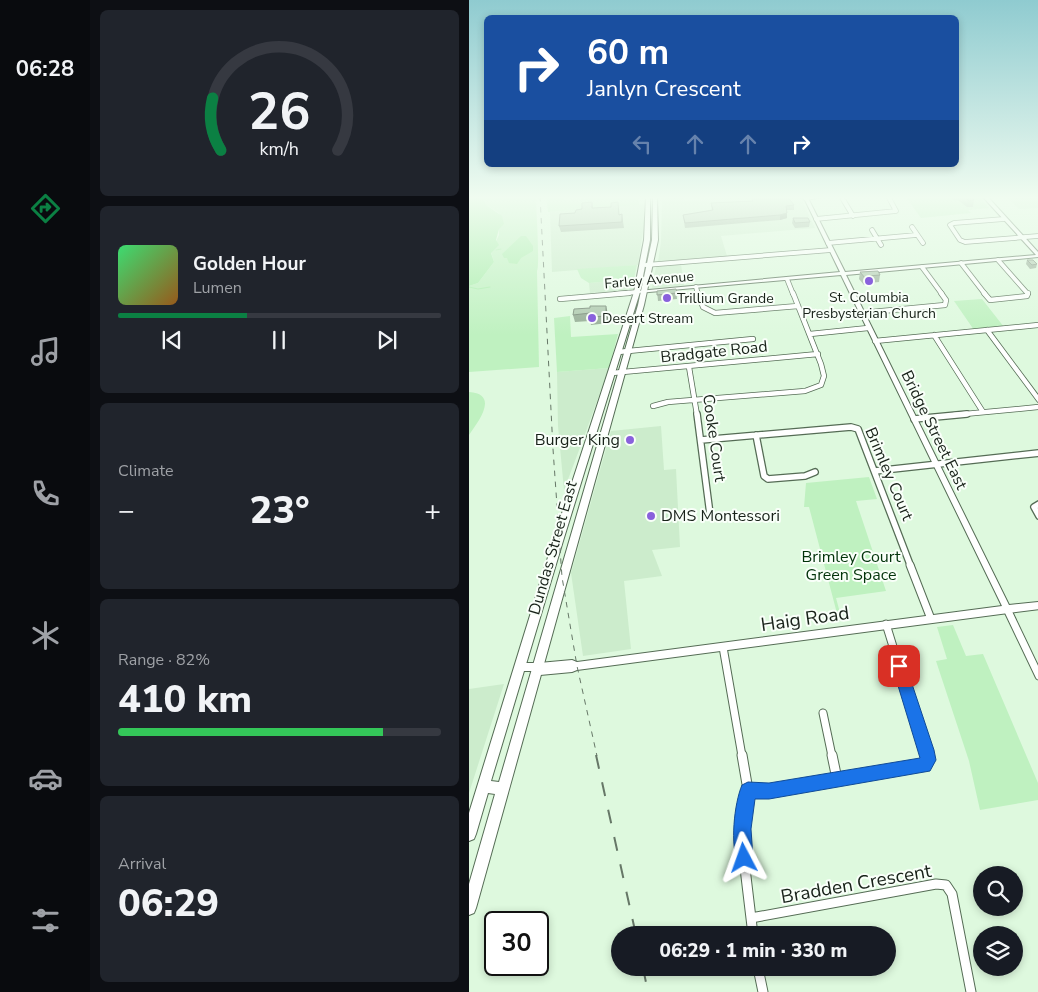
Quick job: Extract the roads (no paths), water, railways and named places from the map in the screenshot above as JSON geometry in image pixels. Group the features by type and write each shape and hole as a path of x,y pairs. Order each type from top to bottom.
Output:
{"main road":[{"name":"Dundas Street East","path":"469,834 519,667 637,292 646,242"},
{"name":"Dundas Street East","path":"469,908 472,885 629,351 645,292 654,242"},
{"path":"633,305 641,306"},
{"path":"593,433 605,432"},
{"path":"578,480 591,480"},
{"path":"483,787 502,788"}],"street":[{"path":"828,243 835,242"},
{"path":"1025,242 1038,256"},
{"name":"Bridge Street East","path":"828,243 1038,676"},
{"path":"643,265 831,250"},
{"name":"Farley Avenue","path":"560,299 1038,256"},
{"path":"961,263 990,300 1027,296 1028,293 998,260"},
{"path":"861,313 945,305 946,300 922,267"},
{"path":"653,406 667,402 792,392 816,388 823,383 825,376 818,354 787,279"},
{"path":"696,287 703,307 715,313 798,306"},
{"path":"875,341 1038,325"},
{"path":"810,334 868,328"},
{"path":"987,330 1038,400"},
{"path":"934,335 983,412"},
{"path":"618,352 753,339"},
{"name":"Bradgate Road","path":"612,373 818,354"},
{"name":"Cooke Court","path":"689,367 701,440 710,514"},
{"path":"914,419 1038,407"},
{"name":"Brimley Court","path":"701,440 855,427 858,429 931,619"},
{"path":"756,435 764,476 768,479 805,476 815,472"},
{"path":"875,471 1038,453"},
{"path":"1038,504 1034,507 1038,516"},
{"name":"Haig Road","path":"519,667 550,671 886,624 1038,605"},
{"path":"748,790 769,791 925,766 928,760 886,624"},
{"path":"723,647 748,790 742,829 742,843 752,926"},
{"path":"823,713 837,779"},
{"name":"Bradden Crescent","path":"751,918 936,884 946,885 952,894 971,992"},
{"path":"760,976 763,992"}],"waterway":[{"path":"496,250 501,249"},
{"path":"469,287 478,289 490,287"}],"railway":[{"path":"542,242 562,577 577,666 597,756"},
{"path":"596,755 634,926"},
{"path":"645,976 648,992"}],"place":[{"name":"St. Columbia Presbysterian Church","path":"869,281"},
{"name":"Trillium Grande","path":"667,298"},
{"name":"Desert Stream","path":"592,318"},
{"name":"Burger King","path":"630,440"},
{"name":"DMS Montessori","path":"651,516"}],"park label":[{"name":"Brimley Court Green Space","path":"851,566"}]}
